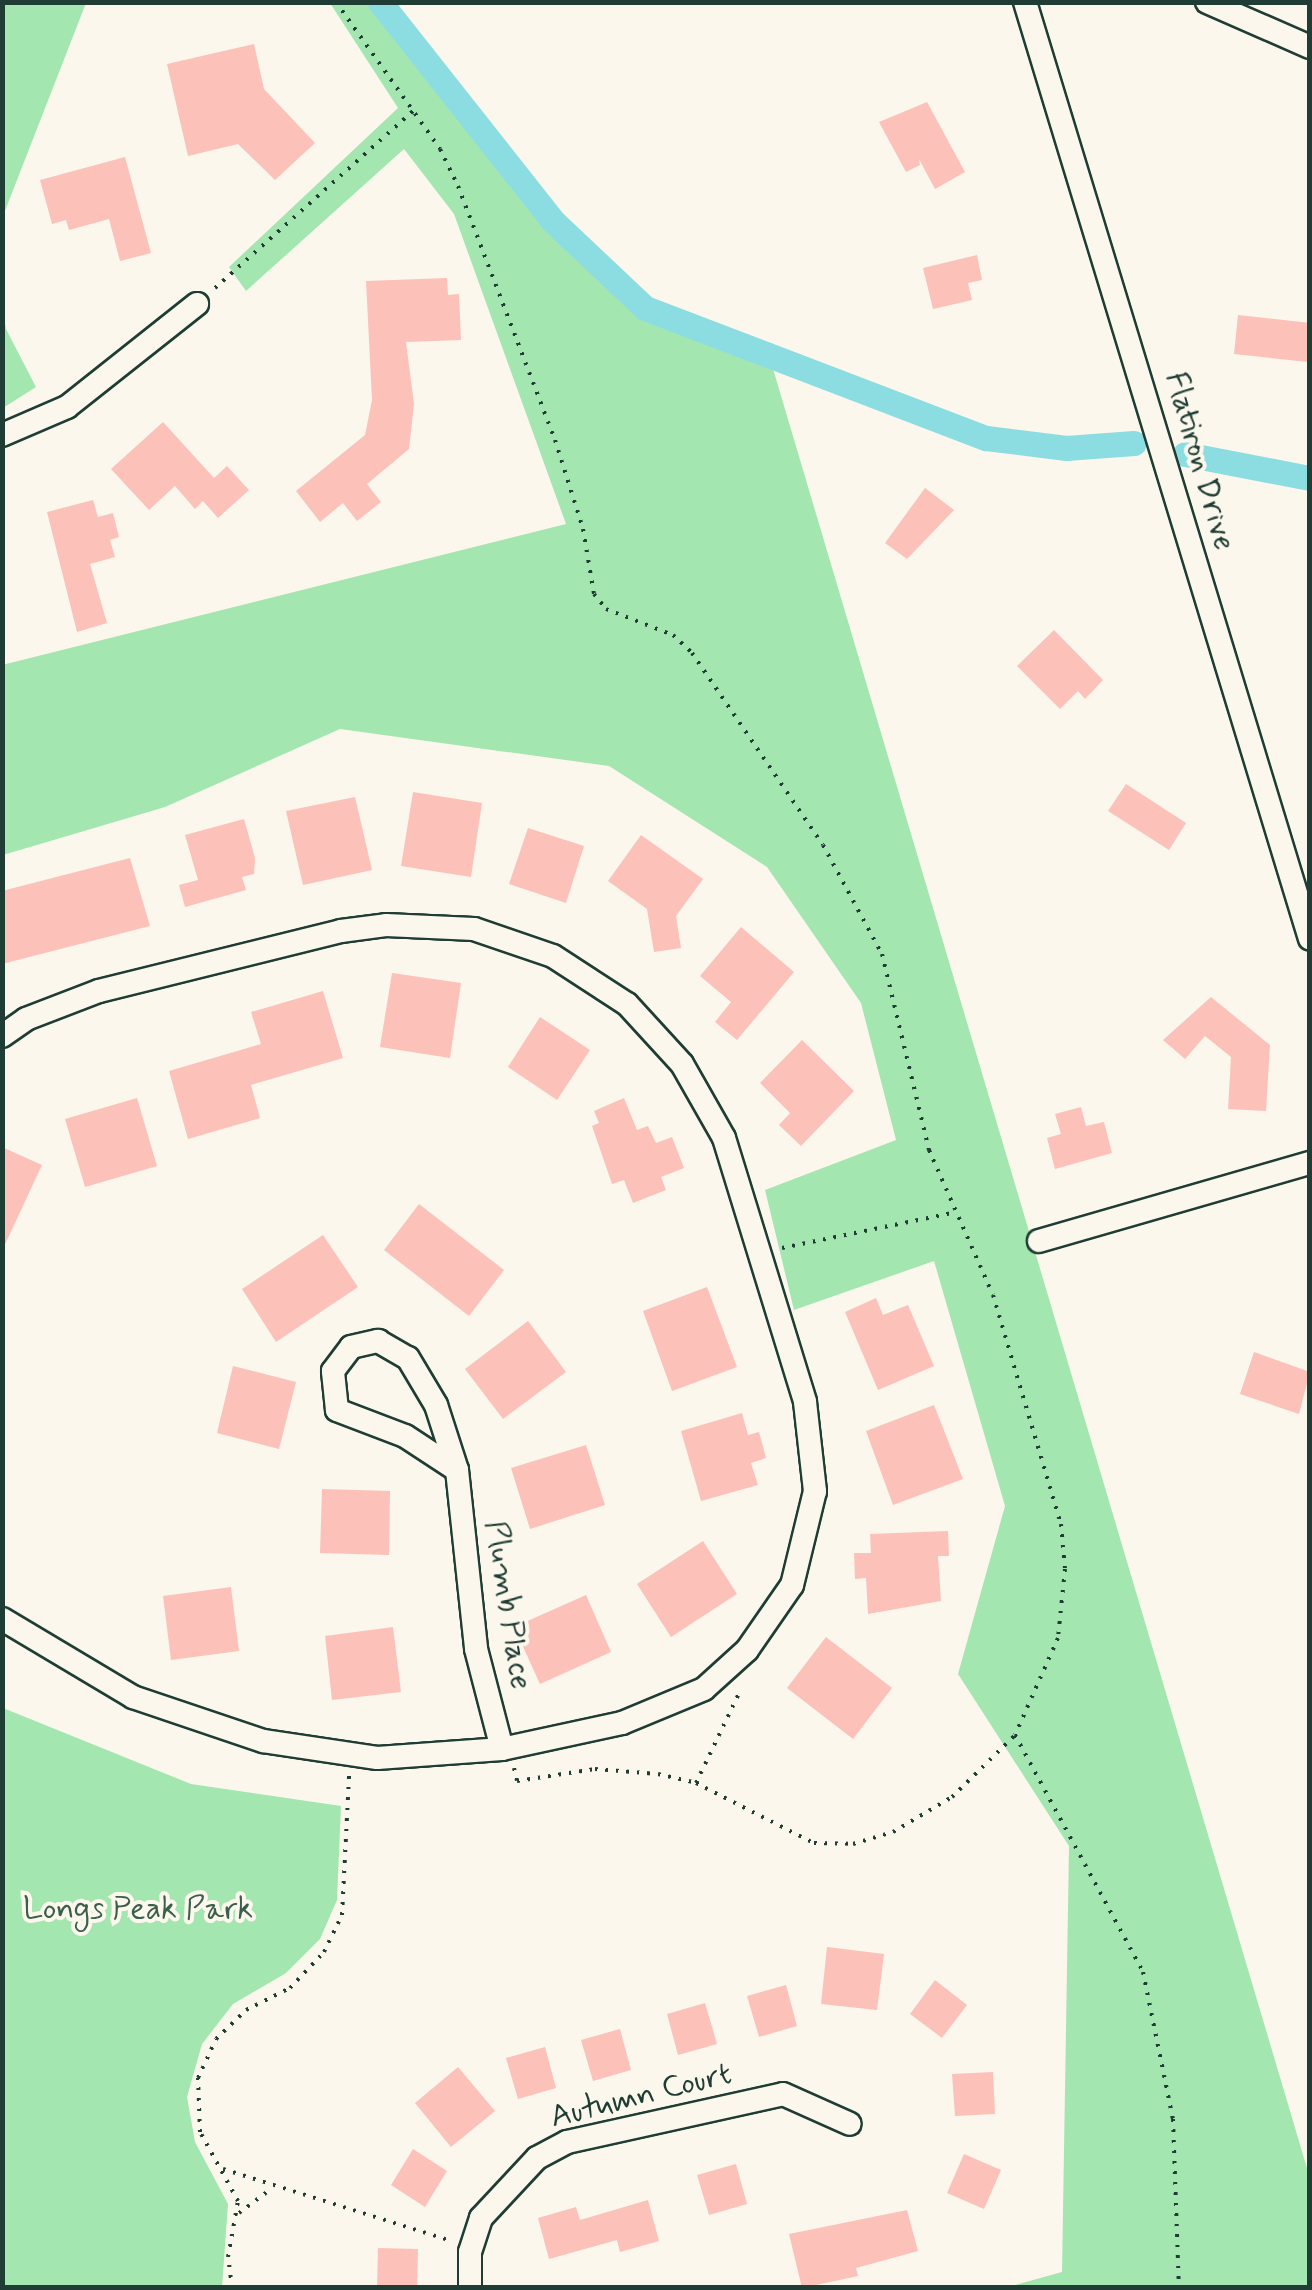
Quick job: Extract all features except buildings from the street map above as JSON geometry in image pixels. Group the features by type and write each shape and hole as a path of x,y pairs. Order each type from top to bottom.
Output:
{"street":[{"name":"Flatiron Drive","path":"1025,2 1310,940"},
{"path":"1207,2 1310,47"},
{"path":"2,435 67,407 198,304"},
{"path":"2,1036 26,1019 99,990 341,931 431,925 474,929 554,956 627,1004 682,1064 724,1138 805,1402 814,1491 807,1539 792,1585 769,1623 704,1688 622,1723 508,1756 377,1758 263,1741 134,1697 2,1619"},
{"path":"1039,1242 1310,1163"},
{"name":"Plumb Place","path":"456,1470 405,1436 337,1410 333,1371 351,1347 378,1341 408,1358 436,1405 456,1470 476,1650 508,1756"},
{"name":"Autumn Court","path":"470,2288 472,2246 481,2218 504,2188 537,2158 567,2142 784,2094 850,2124"}],"path":[{"path":"336,2 413,111 458,186 548,422 583,529 594,594 606,608 673,634 692,653 866,914 893,988 929,1150 953,1213 993,1294 1061,1524 1065,1569 1058,1638 1015,1736 952,1796 893,1832 854,1844 814,1843 778,1829 696,1784 620,1769 517,1781 508,1756"},
{"path":"230,276 413,111"},
{"path":"795,1244 953,1213"},
{"path":"696,1784 726,1708 743,1686"},
{"path":"1015,1736 1143,1972 1173,2119 1179,2288"},
{"path":"232,2288 228,2257 239,2213 223,2169 200,2132 198,2078 216,2039 246,2010 290,1988 324,1952 342,1915 349,1792"},
{"path":"223,2169 271,2188 472,2246"},
{"path":"239,2213 271,2188"}],"green space":[{"path":"2,3 86,3 3,216"},
{"path":"330,3 383,3 510,178 629,299 662,321 771,362 1309,2175 1309,2287 1008,2287 1062,2272 1069,1846 958,1674 1005,1506 934,1261 794,1310 765,1190 896,1140 861,1003 767,867 609,766 340,729 165,807 3,855 2,665 566,524 454,214 404,149 246,291 229,267 398,108"},
{"path":"2,303 6,329 36,387 3,408"},
{"name":"Longs Peak Park","path":"3,1708 191,1784 341,1806 337,1900 320,1939 286,1973 233,2004 202,2044 187,2097 195,2142 228,2204 222,2287 3,2287"}],"waterway":[{"path":"380,2 554,222 645,308 986,438 1066,448 1134,443"},
{"path":"1185,454 1310,478"}]}
